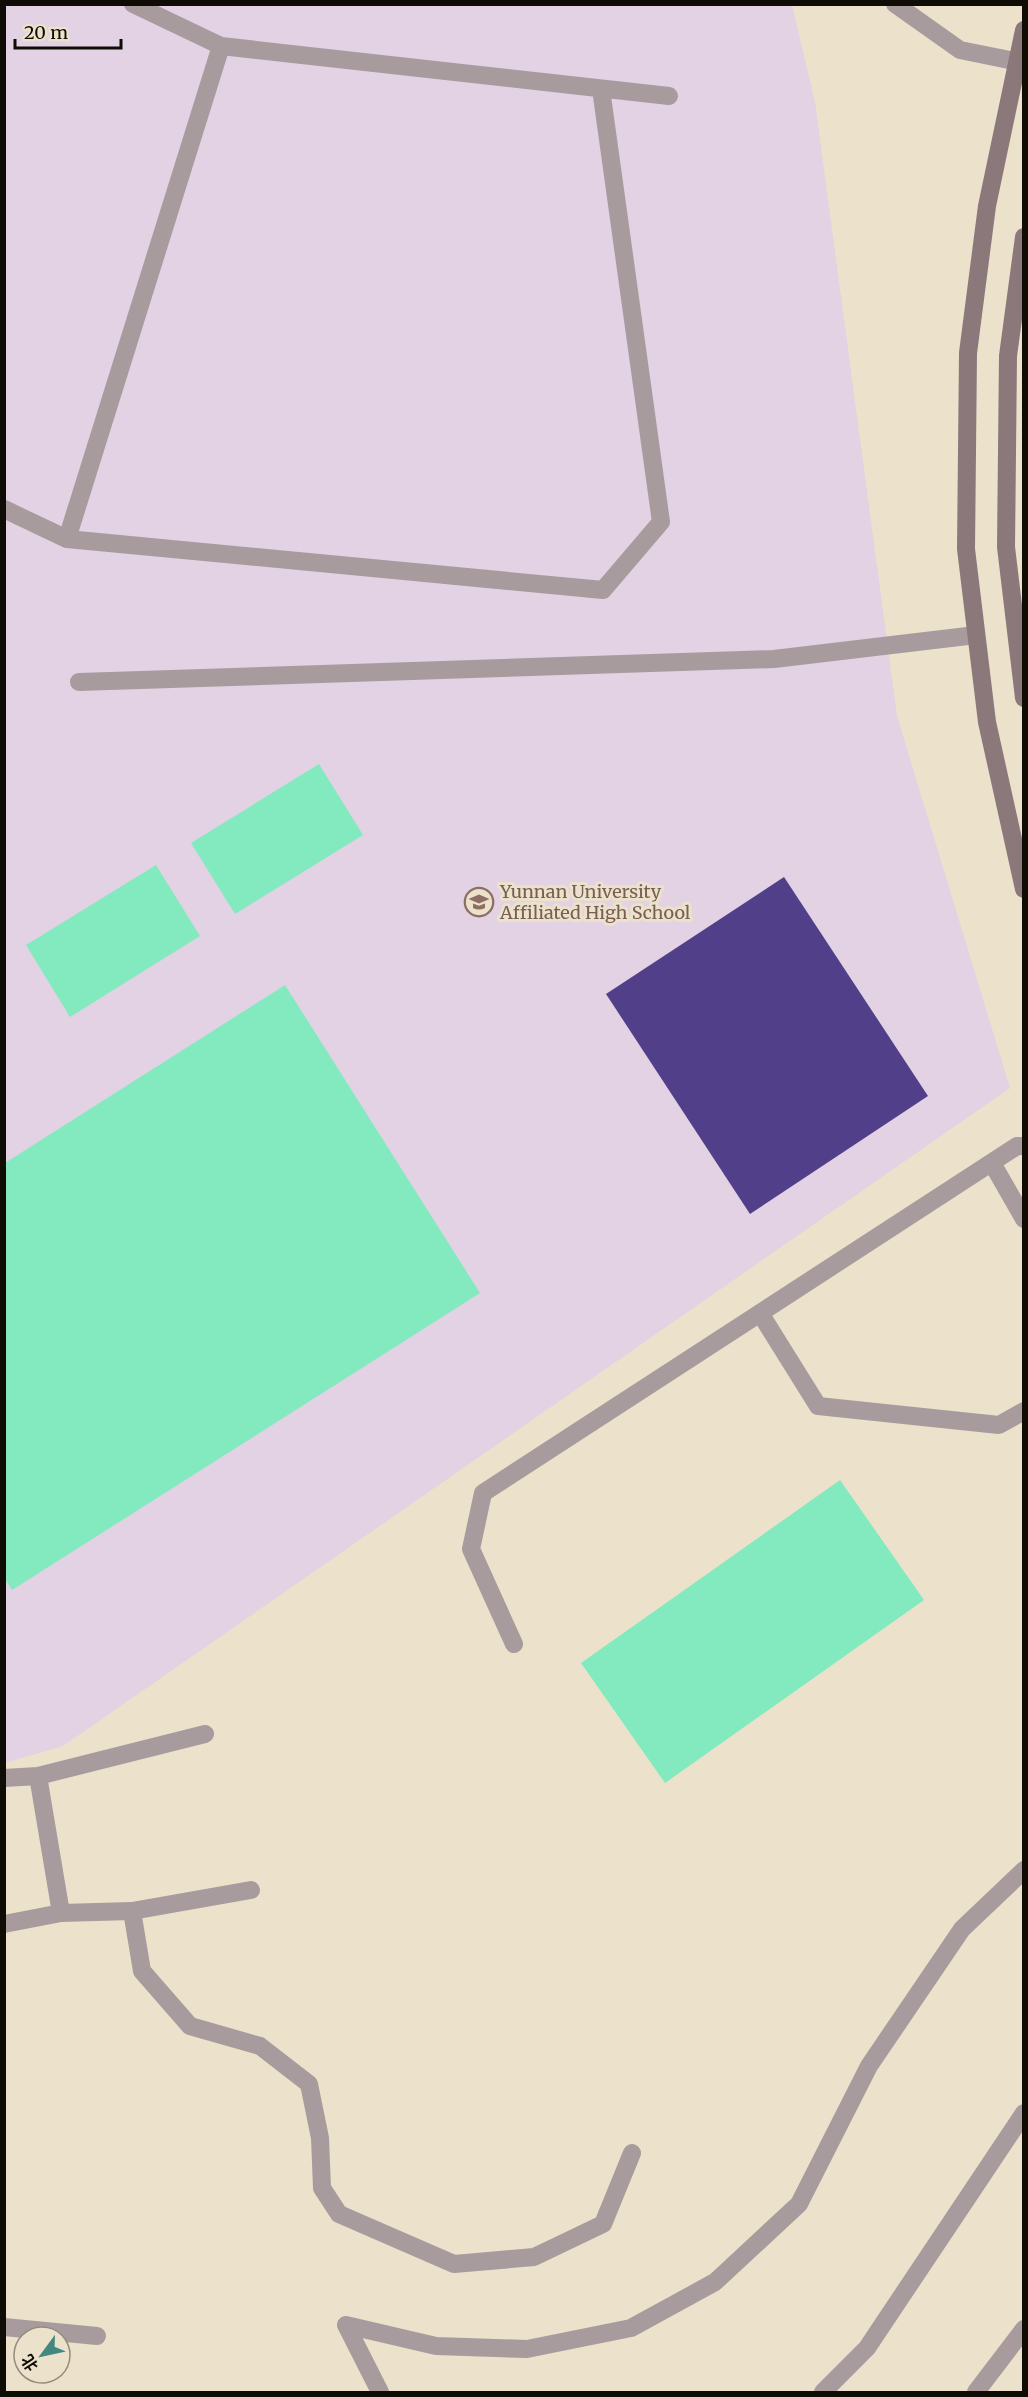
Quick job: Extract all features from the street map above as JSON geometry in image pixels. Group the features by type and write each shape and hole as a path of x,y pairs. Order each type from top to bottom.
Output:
{"street":[{"path":"133,4 221,46 669,96"},
{"path":"895,4 960,50 1020,63"},
{"path":"1023,30 1020,63 987,206 968,353 966,549 987,722 1023,889"},
{"path":"67,539 221,46"},
{"path":"4,509 67,539 603,590 661,522 601,89"},
{"path":"1023,237 1008,356 1006,547 1023,698"},
{"path":"79,682 774,659 976,635"},
{"path":"514,1644 471,1549 483,1493 1017,1146 1023,1146"},
{"path":"992,1163 1023,1219"},
{"path":"760,1313 818,1406 999,1425 1023,1411"},
{"path":"4,1778 38,1776 205,1734"},
{"path":"38,1776 61,1913"},
{"path":"380,2392 346,2325 436,2346 527,2349 632,2328 715,2282 799,2204 869,2066 962,1929 1023,1870"},
{"path":"4,1924 61,1913 132,1911 251,1890"},
{"path":"132,1911 142,1971 190,2026 260,2046 309,2084 320,2138 321,2188 339,2214 454,2264 534,2257 603,2224 632,2153"},
{"path":"823,2392 867,2348 1023,2113"},
{"path":"4,2327 97,2336"},
{"path":"976,2392 1023,2330"}],"shaded area":[{"name":"Yunnan University Affiliated High School","path":"5,5 792,5 815,102 897,716 1010,1088 63,1746 5,1763"}],"green space":[{"path":"319,764 363,835 235,914 191,843"},
{"path":"156,865 200,936 70,1017 26,945"},
{"path":"285,985 480,1293 12,1590 4,1577 5,1163"},
{"path":"840,1480 924,1600 665,1783 581,1663"}],"building":[{"path":"784,877 928,1096 750,1214 606,994"}],"place":[{"name":"Yunnan University Affiliated High School","path":"479,902"}]}
